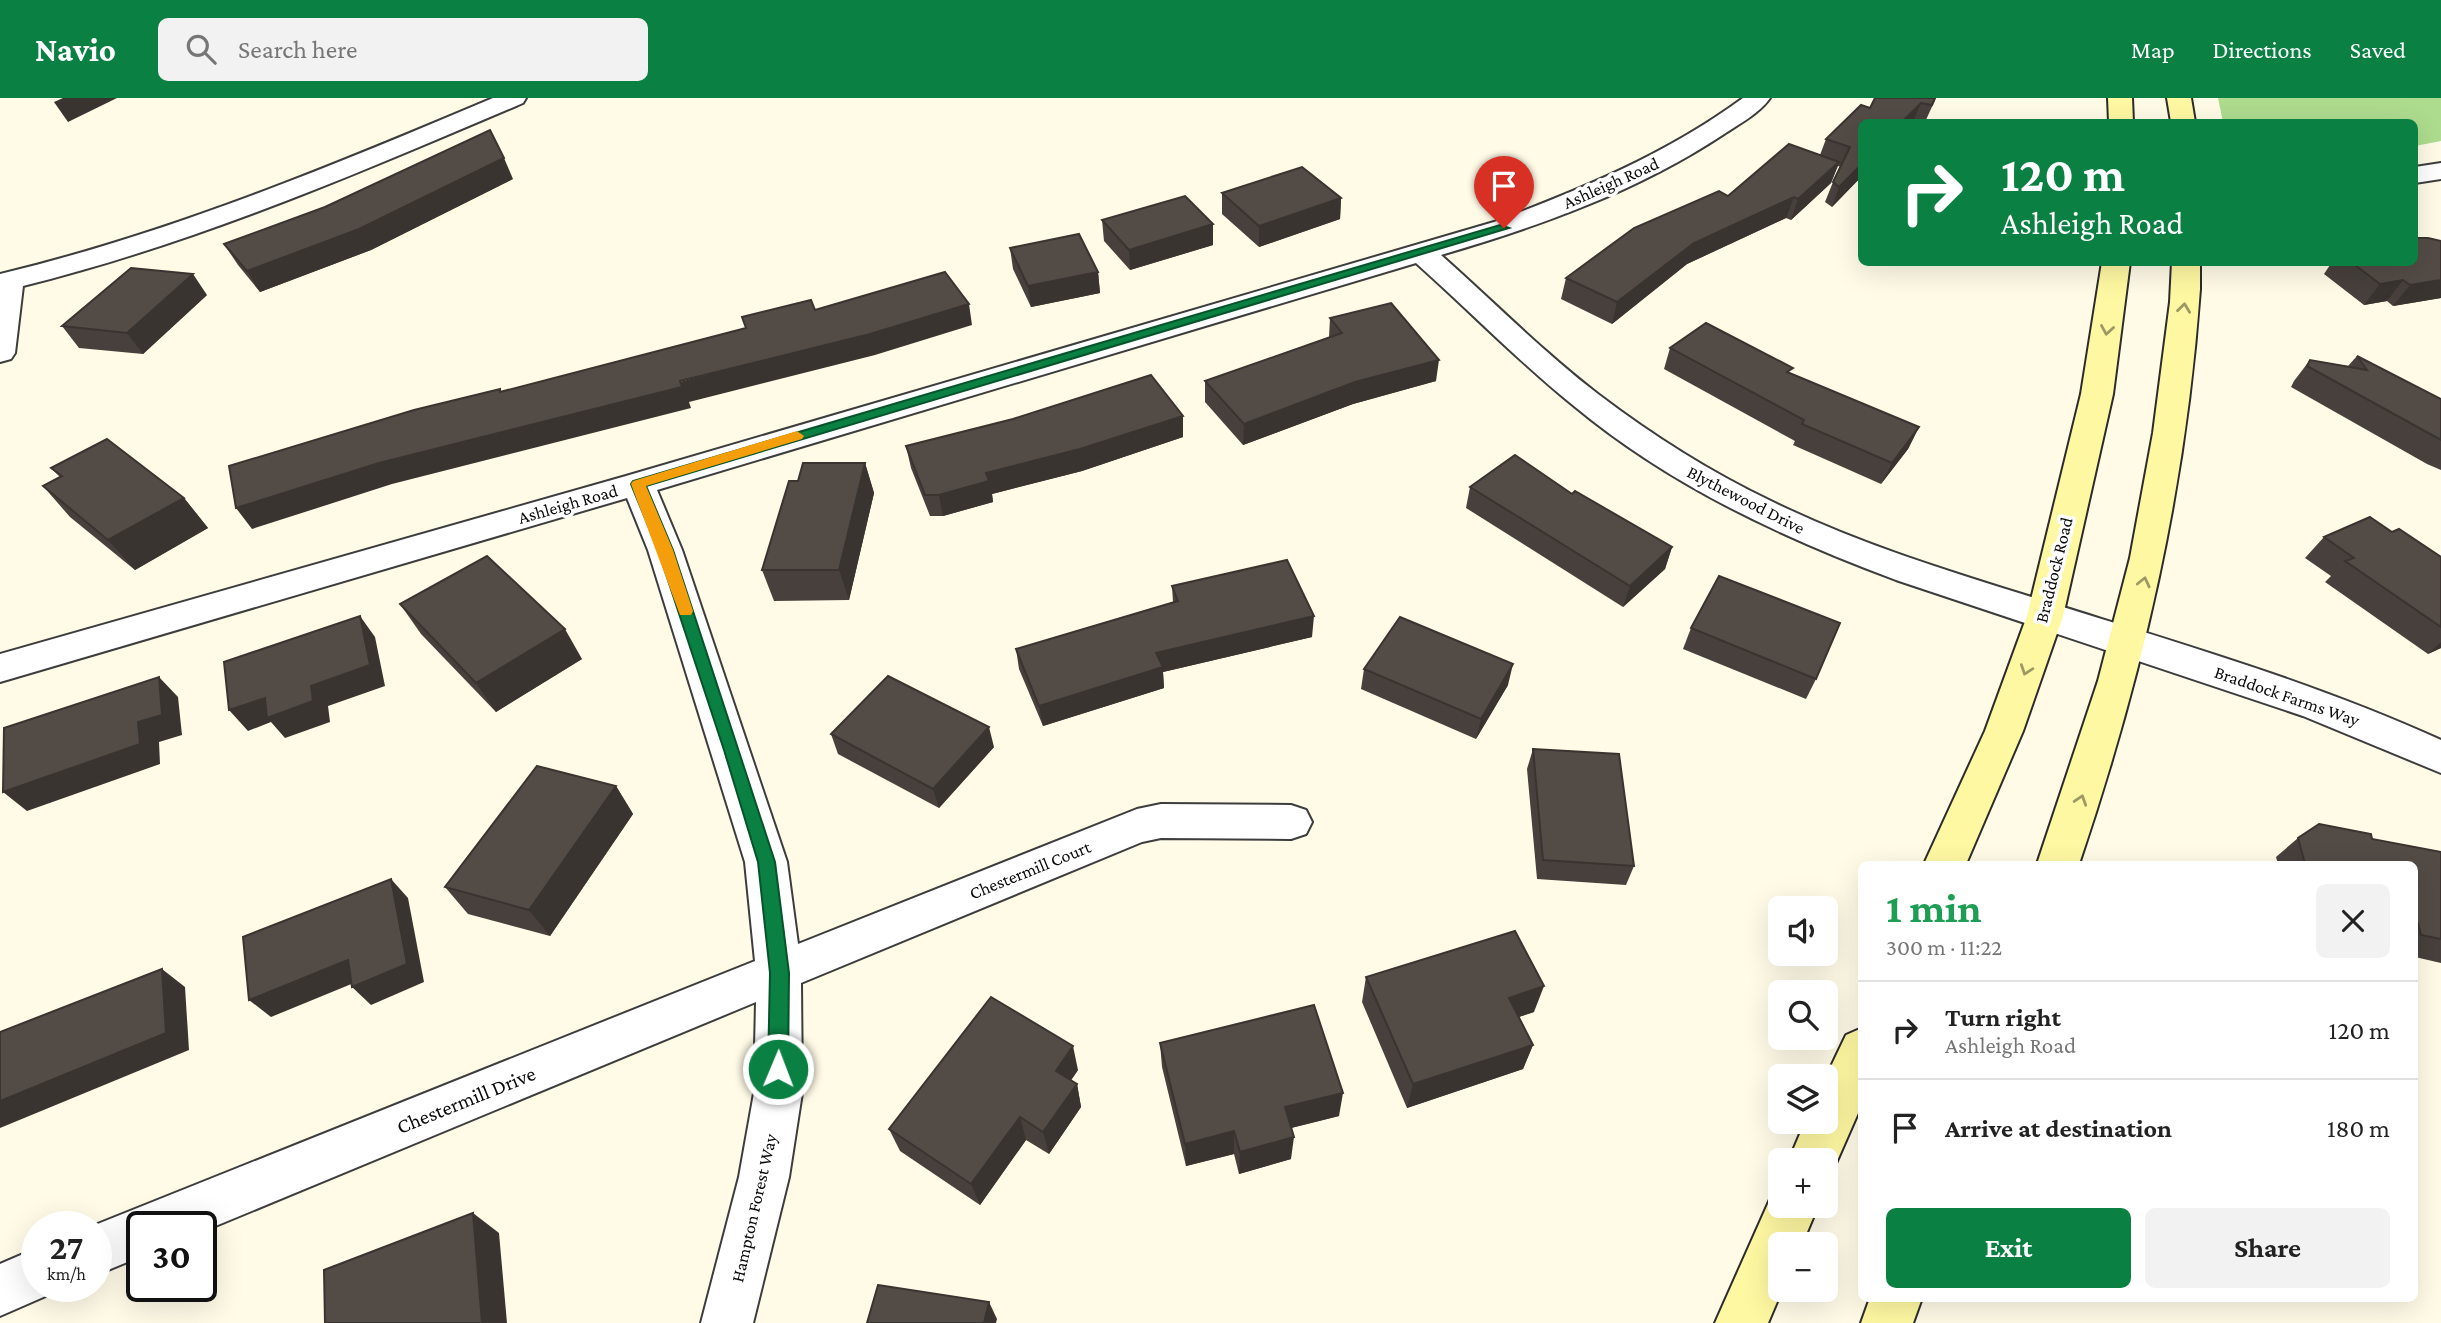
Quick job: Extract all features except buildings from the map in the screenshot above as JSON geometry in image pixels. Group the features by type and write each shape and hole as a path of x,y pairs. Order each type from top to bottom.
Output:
{"main road":[{"path":"2120,98 2121,119"},
{"path":"2179,98 2182,119"},
{"name":"Braddock Road","path":"1946,861 2004,731 2045,616 2097,394 2115,266"},
{"path":"2059,861 2080,804 2130,642 2153,538 2169,452 2187,292 2186,266"},
{"path":"1818,1148 1858,1059"},
{"path":"1741,1323 1788,1218"},
{"path":"1887,1323 1895,1302"}],"street":[{"path":"0,353 5,282 145,243 247,208 514,98"},
{"name":"Ashleigh Road","path":"0,668 638,484 1504,228 1633,176 1699,140 1758,98"},
{"path":"2418,175 2441,171"},
{"name":"Blythewood Drive","path":"1422,253 1584,399 1685,469 1758,509 1845,548 2130,642"},
{"name":"Hampton Forest Way","path":"638,484 665,550 732,750 766,862 779,973 778,1093 764,1177 727,1323"},
{"name":"Braddock Farms Way","path":"2130,642 2317,705 2371,725 2441,757"},
{"name":"Chestermill Court","path":"779,973 1137,827 1161,821 1291,821"},
{"name":"Chestermill Drive","path":"192,1211 779,973"},
{"path":"0,1290 21,1281"}],"green space":[{"path":"2218,98 2441,98 2441,141 2418,145 2418,119 2222,119"}],"slow traffic":[{"path":"686,611 638,484 797,436"}],"route":[{"path":"778,1069 779,973 766,862 732,750 665,550 638,484 1504,228"}]}
